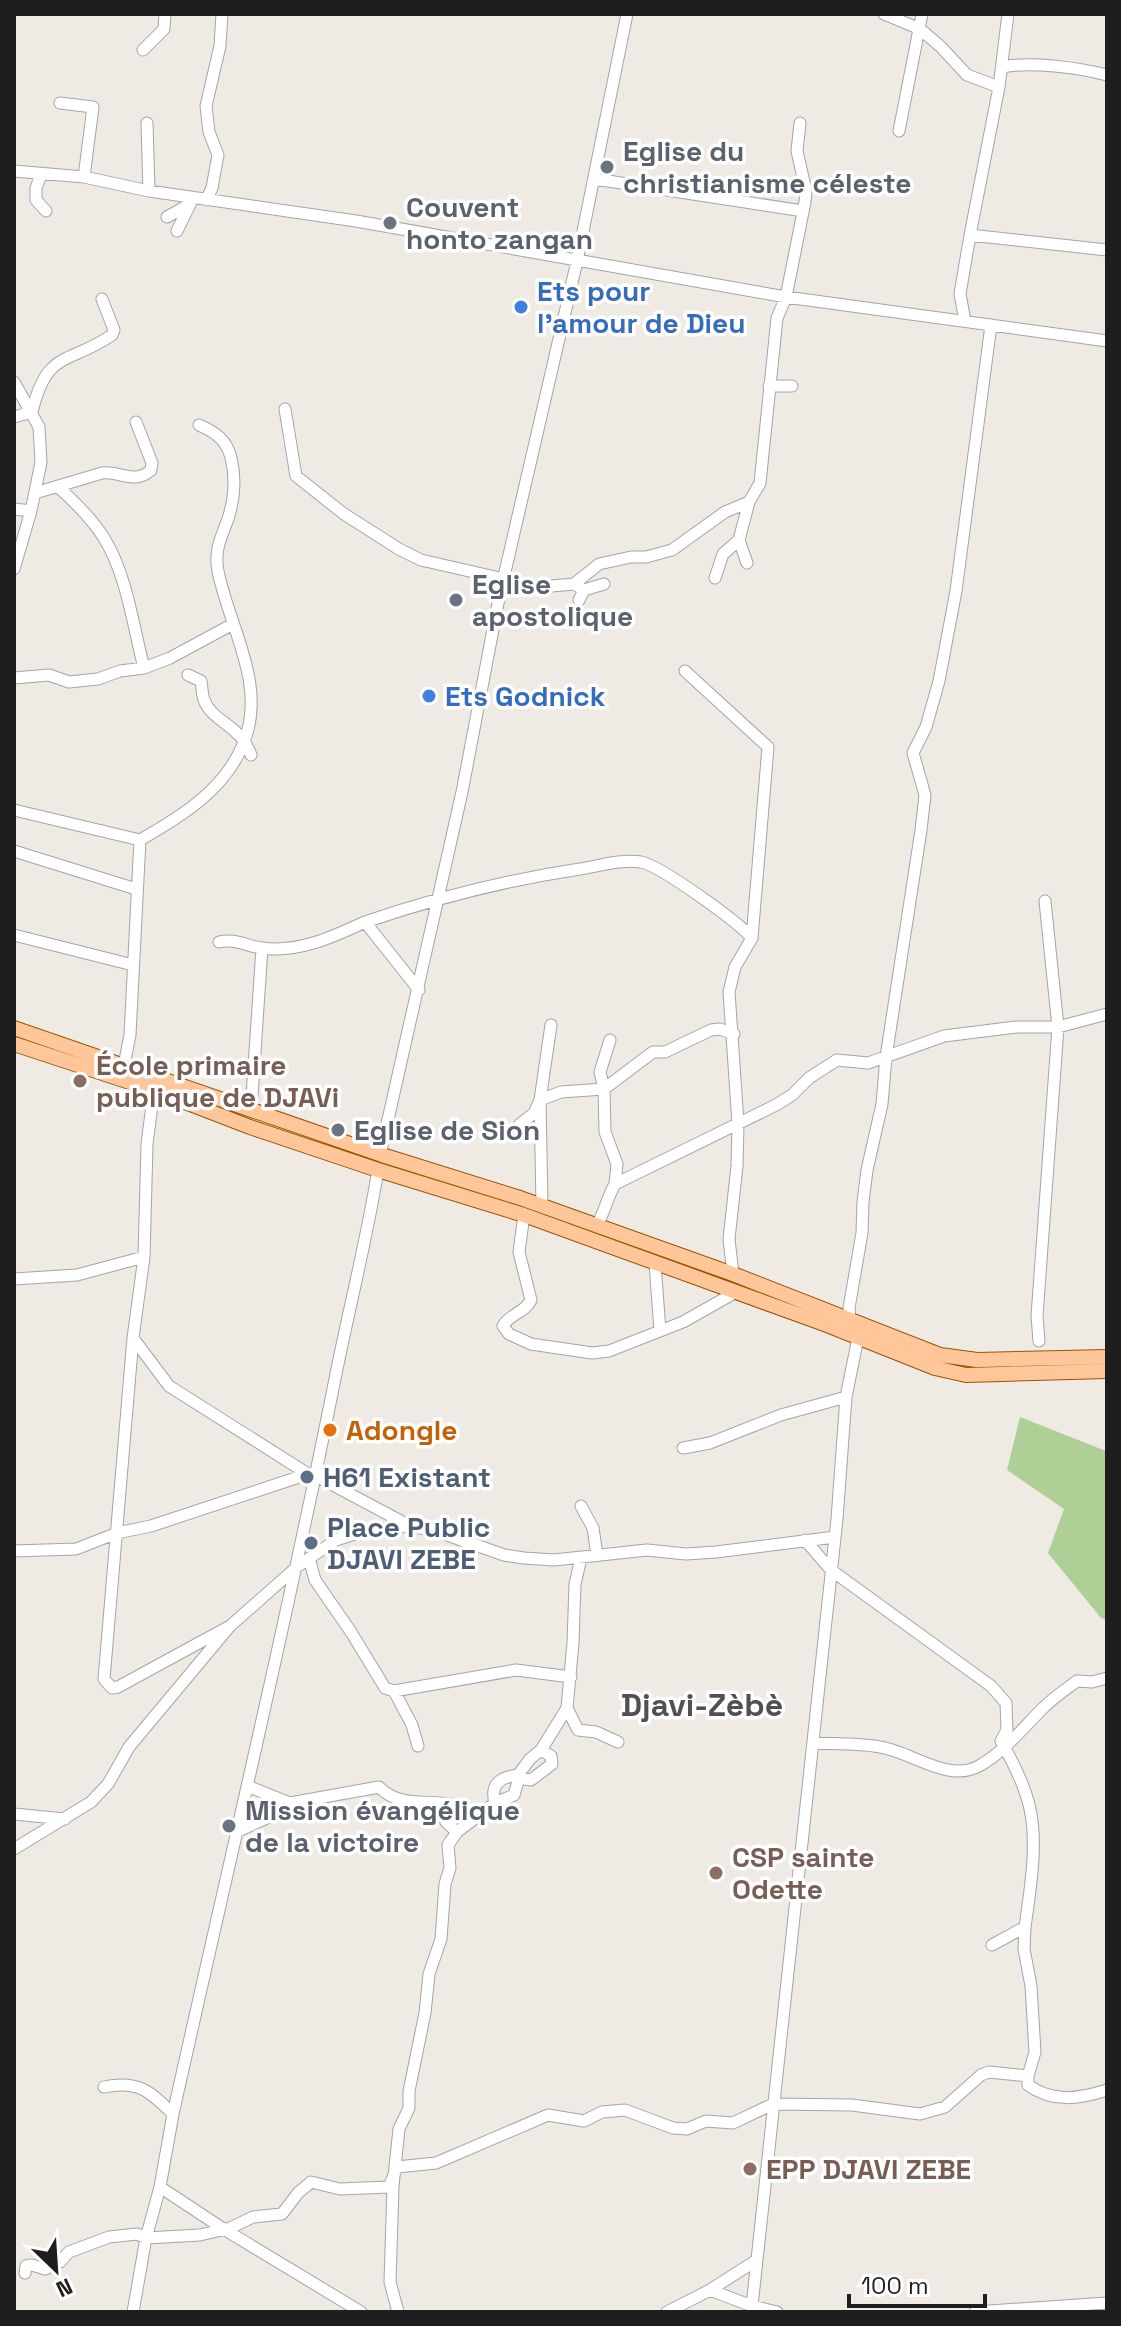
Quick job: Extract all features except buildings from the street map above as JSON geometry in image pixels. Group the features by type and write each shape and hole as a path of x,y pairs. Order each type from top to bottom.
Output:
{"main road":[{"path":"14,1028 380,1155 597,1225 940,1355 977,1360 1107,1357"},
{"path":"14,1044 378,1170 524,1215 935,1368 966,1375 1107,1371"}],"street":[{"path":"143,50 164,29 165,14"},
{"path":"206,200 212,188 218,155 209,132 206,106 220,46 221,14"},
{"path":"380,1155 419,990 504,579 595,179 627,14"},
{"path":"884,14 920,29 967,75 999,87"},
{"path":"899,131 922,14"},
{"path":"965,321 960,294 1003,67 1008,14"},
{"path":"1003,67 1040,65 1107,75"},
{"path":"60,103 93,107 84,177"},
{"path":"147,123 149,191"},
{"path":"747,563 739,540 749,502 760,483 777,318 786,297 806,191 797,151 800,123"},
{"path":"14,171 84,177 192,201 206,200 356,221 786,297 1107,341"},
{"path":"41,175 36,200 46,211"},
{"path":"595,179 803,211"},
{"path":"167,217 192,201"},
{"path":"177,231 192,201"},
{"path":"970,235 1107,250"},
{"path":"32,412 44,374 68,356 112,335 114,330 102,299"},
{"path":"850,1320 849,1308 862,1233 864,1191 882,1104 886,1057 925,795 913,753 926,727 939,681 956,591 991,325"},
{"path":"14,382 39,427 41,462 14,569"},
{"path":"769,386 792,386"},
{"path":"285,409 296,476 344,514 421,560 504,579 518,589 579,591 604,584"},
{"path":"14,417 32,412"},
{"path":"35,493 113,471 133,478 143,477 151,470 152,463 136,422"},
{"path":"14,810 140,840 215,790 231,768 245,740 251,691 247,661 233,624 218,571 216,552 228,518 234,474 231,456 221,438 199,425"},
{"path":"58,487 79,506 104,537 120,575 144,668"},
{"path":"579,591 599,564 672,550 725,512 749,502"},
{"path":"14,509 31,511"},
{"path":"715,578 723,554 739,540"},
{"path":"14,678 49,675 69,682 84,681 144,668 170,658 233,624"},
{"path":"685,671 768,747 752,938 731,979 730,1008 738,1123 729,1239 733,1274"},
{"path":"188,675 201,681 205,703 214,715 245,740 251,755"},
{"path":"124,1065 130,1035 140,840"},
{"path":"14,851 136,889"},
{"path":"219,942 230,939 262,948 312,944 439,897 524,877 627,861 645,863 716,907 752,938"},
{"path":"1039,1341 1037,1316 1058,1027 1045,901"},
{"path":"365,922 419,990"},
{"path":"14,935 133,965"},
{"path":"251,1111 262,948"},
{"path":"615,1184 792,1095 831,1062 868,1063 944,1036 1016,1027 1058,1027 1107,1014"},
{"path":"542,1206 540,1100 551,1025"},
{"path":"519,1125 534,1113 540,1100 561,1092 604,1089 653,1052 665,1052 711,1030 720,1029 734,1034"},
{"path":"597,1225 608,1207 617,1164 605,1132 604,1089 600,1072 610,1040"},
{"path":"154,1090 147,1144 144,1257 133,1338 104,1679 112,1688 118,1687 230,1626"},
{"path":"133,2312 143,2235 160,2187 173,2114 298,1566 312,1475 367,1237 378,1170"},
{"path":"524,1215 519,1252 531,1300 528,1307 506,1320 503,1326 509,1334 531,1344 592,1353 624,1346 683,1322 736,1292"},
{"path":"14,1279 77,1275 144,1257"},
{"path":"655,1263 660,1331"},
{"path":"133,1338 169,1386 312,1475 410,1526 436,1531 514,1557 554,1560 647,1550 686,1554 835,1537"},
{"path":"752,2306 835,1537 846,1397 858,1338"},
{"path":"683,1448 710,1443 781,1415 846,1397"},
{"path":"14,1551 76,1549 117,1533 151,1526 312,1475"},
{"path":"581,1506 593,1528 597,1555"},
{"path":"14,1849 91,1802 108,1784 129,1747 230,1626 298,1566 336,1540 364,1531 410,1526"},
{"path":"805,1540 831,1570 999,1693 1006,1703 1007,1730 1001,1737 1021,1779 1030,1808 1031,1867 1024,1949 1031,1986 1035,2052 1028,2085 1041,2094 1080,2098 1107,2090"},
{"path":"309,1558 315,1580 344,1620 385,1688 394,1691 516,1670 571,1677"},
{"path":"398,2312 390,2282 393,2186 399,2129 409,2108 409,2091 425,2013 429,1974 441,1939 445,1884 450,1868 448,1845 457,1832 495,1803 514,1795 518,1777 530,1759 541,1750 567,1708 575,1584 581,1558"},
{"path":"813,1743 886,1748 944,1769 963,1772 978,1767 1005,1747 1046,1705 1077,1681 1092,1682 1107,1678"},
{"path":"394,1691 412,1725 418,1746"},
{"path":"567,1708 578,1730 596,1732 618,1742"},
{"path":"495,1803 492,1793 496,1783 504,1776 531,1780 552,1764 551,1756 541,1750"},
{"path":"247,1786 290,1803 379,1787 396,1800 450,1804 452,1810 446,1822 457,1832"},
{"path":"236,1832 280,1812 290,1803"},
{"path":"14,1814 65,1819"},
{"path":"992,1945 1025,1927"},
{"path":"397,2167 436,2163 548,2115 584,2121 602,2112 625,2110 673,2128 687,2129 706,2121 733,2123 773,2104 852,2105 920,2114 945,2107 981,2075 989,2072 1028,2076"},
{"path":"104,2087 133,2084 158,2099 173,2114"},
{"path":"25,2273 26,2266 45,2269 60,2262 69,2252 109,2237 200,2235 230,2228 253,2217 282,2214 311,2182 340,2189 389,2187 397,2167"},
{"path":"160,2187 361,2312"},
{"path":"667,2312 710,2290 757,2260"},
{"path":"710,2290 777,2312"},
{"path":"975,2312 1068,2309 1107,2303"}],"green space":[{"path":"1020,1417 1106,1451 1107,1620 1101,1618 1048,1553 1064,1509 1007,1470"}],"place":[{"name":"Eglise du christianisme céleste","path":"607,167"},
{"name":"Couvent honto zangan","path":"390,223"},
{"name":"Ets pour l'amour de Dieu","path":"521,307"},
{"name":"Eglise apostolique","path":"456,600"},
{"name":"Ets Godnick","path":"429,696"},
{"name":"École primaire publique de DJAVi","path":"80,1081"},
{"name":"Eglise de Sion","path":"338,1130"},
{"name":"Adongle","path":"330,1430"},
{"name":"H61 Existant","path":"307,1477"},
{"name":"Place Public DJAVI ZEBE","path":"311,1543"},
{"name":"Mission évangélique de la victoire","path":"229,1826"},
{"name":"CSP sainte Odette","path":"716,1873"},
{"name":"EPP DJAVI ZEBE","path":"750,2169"}],"district":[{"name":"Djavi-Zèbè","path":"702,1705"}]}
